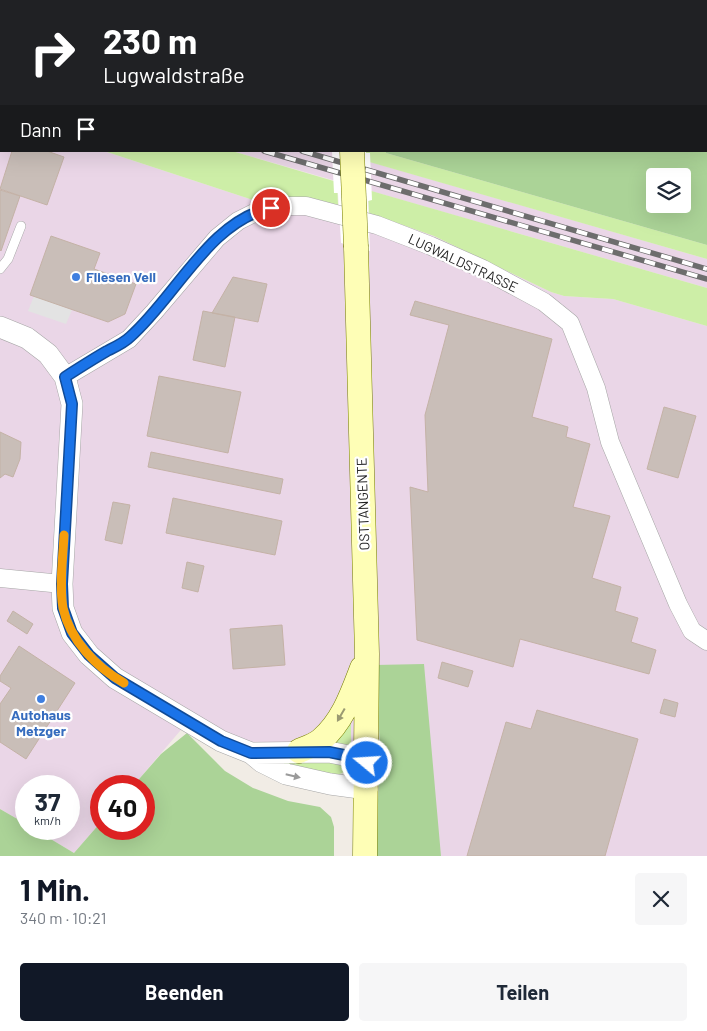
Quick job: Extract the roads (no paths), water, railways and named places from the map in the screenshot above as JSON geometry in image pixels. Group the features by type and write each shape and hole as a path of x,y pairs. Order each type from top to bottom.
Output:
{"main road":[{"name":"OSTTANGENTE","path":"352,152 367,654 365,856"},
{"path":"300,752 319,741 335,725 348,703 367,654"}],"street":[{"name":"LUGWALDSTRASSE","path":"65,377 129,339 217,238 238,221 258,211 284,206 306,206 377,225 431,246 483,269 544,302 570,323 596,388 610,442 678,604 692,631 707,642"},
{"path":"0,327 27,338 48,354 65,377 72,404 62,584 63,608 72,633 89,655 115,678 221,741 251,753 262,762 286,774 330,784 367,788"},
{"path":"0,578 62,584"},
{"path":"251,753 329,752 349,756 367,763"}],"lane":[{"path":"0,269 8,259 21,226"}],"railway":[{"path":"267,152 707,279"},
{"path":"305,152 707,269"}],"place":[{"name":"Fliesen Veil","path":"76,277"},
{"name":"Autohaus Metzger","path":"41,699"}]}
